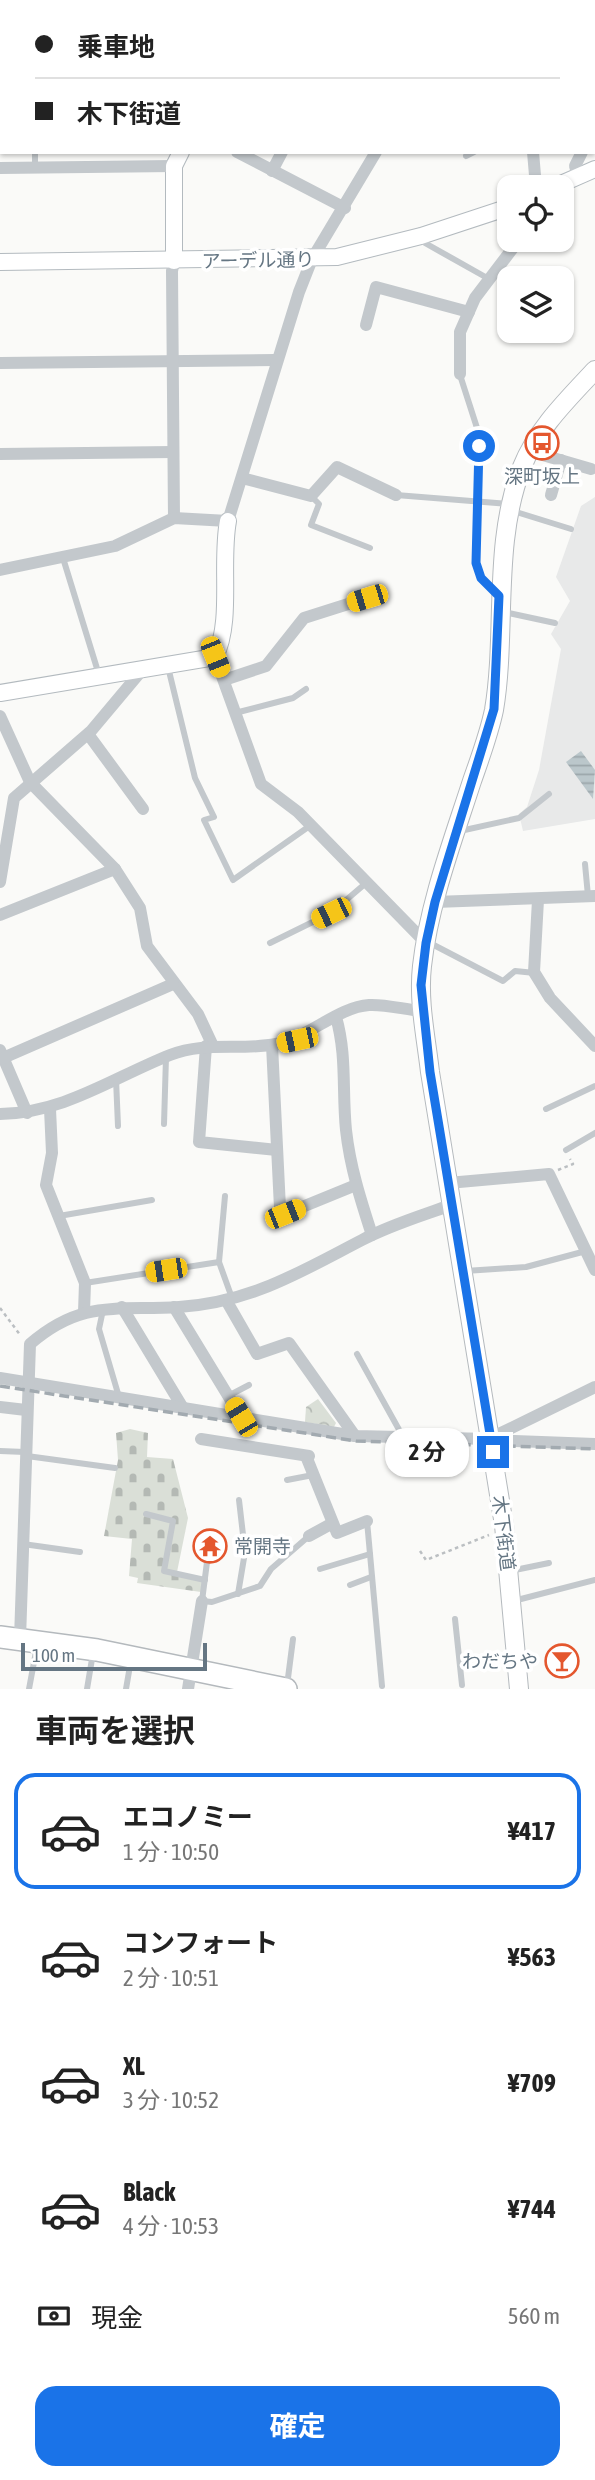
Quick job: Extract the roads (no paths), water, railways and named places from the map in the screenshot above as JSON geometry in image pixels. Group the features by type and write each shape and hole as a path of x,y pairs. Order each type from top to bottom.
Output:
{"highway":[{"path":"19,1639 131,1657 190,1680 287,1684"}],"main road":[{"name":"木下街道","path":"519,1689 509,1572 422,1012 421,985 426,942 435,902 494,709 499,603 512,507 529,451 548,422 593,377"}],"street":[{"path":"241,154 345,208"},
{"path":"272,171 281,154"},
{"path":"375,154 312,260 275,360 228,521 223,549 223,642 215,657 261,784 311,825 426,942"},
{"path":"533,154 535,175"},
{"path":"578,176 575,166 581,154"},
{"path":"0,168 178,159 174,261 174,518"},
{"path":"574,178 595,169"},
{"name":"アーデル通り","path":"0,262 312,260 337,257 421,236 497,211"},
{"path":"460,374 460,332 489,279 510,252"},
{"path":"366,325 376,287 469,312"},
{"path":"0,363 275,360"},
{"path":"529,451 591,470"},
{"path":"0,454 173,452"},
{"path":"551,495 561,460"},
{"path":"242,478 311,496 337,467 396,495"},
{"path":"0,570 115,546 174,518 228,521"},
{"path":"224,680 265,666 304,618 367,598"},
{"path":"0,693 215,657"},
{"path":"0,882 14,798 88,734 143,669"},
{"path":"0,716 30,782 115,869 139,908 147,946 198,1014 209,1046 199,1142 277,1150"},
{"path":"88,734 143,809"},
{"path":"0,800 14,798"},
{"path":"0,915 115,869"},
{"path":"435,902 592,896"},
{"path":"538,900 535,973 550,998 595,1046"},
{"path":"27,1113 2,1054 173,984"},
{"path":"0,1114 50,1109 166,1057 209,1046 272,1045 297,1040 336,1017 368,1005 422,1012"},
{"path":"336,1017 344,1046 346,1129 356,1185 372,1235"},
{"path":"272,1045 280,1208 285,1214 356,1185"},
{"path":"50,1109 52,1153 46,1185 85,1283 84,1312"},
{"path":"448,1184 549,1174 595,1270"},
{"path":"19,1639 30,1344 50,1326 84,1312 122,1307 174,1307 229,1299 300,1275 372,1235 452,1205"},
{"path":"229,1299 257,1354 289,1343 355,1436"},
{"path":"122,1307 183,1408"},
{"path":"174,1307 241,1417"},
{"path":"0,1378 355,1436 490,1438 595,1444"},
{"path":"490,1438 595,1387"},
{"path":"0,1407 26,1410"},
{"path":"201,1439 307,1456 331,1524 337,1533 367,1521"},
{"path":"309,1536 331,1524"},
{"path":"190,1680 202,1601"}],"lane":[{"path":"35,154 35,167"},
{"path":"466,156 470,154"},
{"path":"421,236 425,243 489,279"},
{"path":"460,374 478,431 476,563 481,578 499,603 555,623"},
{"path":"396,495 512,507 571,529"},
{"path":"311,496 319,504 312,525 370,548"},
{"path":"63,558 99,677"},
{"path":"168,665 195,778 214,817 204,820 233,880 311,825"},
{"path":"235,713 293,698 306,689"},
{"path":"458,831 519,818 549,794"},
{"path":"585,864 592,896"},
{"path":"270,943 331,913 368,882"},
{"path":"426,942 503,981 515,971 535,973"},
{"path":"164,1124 166,1057"},
{"path":"117,1079 118,1126"},
{"path":"546,1109 595,1086"},
{"path":"566,1150 595,1133"},
{"path":"225,1196 219,1262 229,1299"},
{"path":"59,1216 152,1200"},
{"path":"463,1272 526,1267 586,1251"},
{"path":"85,1283 219,1262"},
{"path":"103,1310 99,1329 120,1398"},
{"path":"357,1354 402,1437"},
{"path":"228,1396 249,1385"},
{"path":"0,1451 115,1468"},
{"path":"287,1480 313,1475"},
{"path":"239,1500 245,1569 239,1594"},
{"path":"146,1514 173,1521 164,1572 205,1580"},
{"path":"367,1521 371,1577 377,1606 382,1686"},
{"path":"207,1562 202,1601 212,1602 260,1586 271,1569 309,1536"},
{"path":"23,1544 80,1552"},
{"path":"320,1569 370,1554"},
{"path":"509,1572 549,1563"},
{"path":"350,1585 371,1577"},
{"path":"521,1599 595,1580"},
{"path":"455,1619 462,1685"},
{"path":"19,1639 29,1689"},
{"path":"287,1684 293,1639"},
{"path":"88,1689 94,1649"},
{"path":"126,1689 131,1657"}],"railway":[{"path":"0,1386 356,1441 595,1449"}],"place":[{"name":"深町坂上","path":"542,443"},
{"name":"常開寺","path":"210,1546"},
{"name":"わだちや","path":"562,1661"}]}
